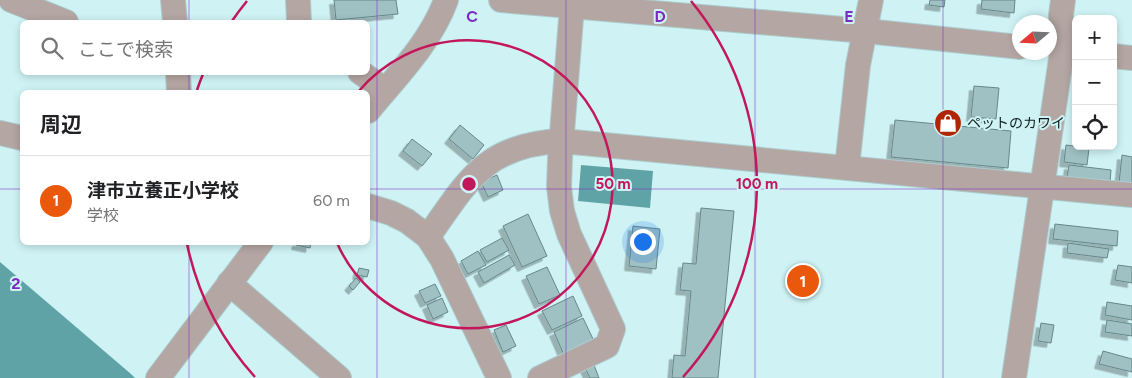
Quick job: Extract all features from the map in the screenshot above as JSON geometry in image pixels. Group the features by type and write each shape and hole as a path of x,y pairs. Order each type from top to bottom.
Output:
{"street":[{"path":"11,0 54,13"},
{"path":"173,0 174,20"},
{"path":"298,0 299,20"},
{"path":"370,109 429,35 440,16 446,0"},
{"path":"501,0 586,5 1012,46"},
{"path":"847,167 858,65 871,0"},
{"path":"1014,378 1062,52 1062,0"},
{"path":"540,378 608,346 613,329 569,234 562,211 559,187 562,142 586,5"},
{"path":"1117,56 1132,58"},
{"path":"178,75 179,90"},
{"path":"364,75 385,90"},
{"path":"0,133 20,138"},
{"path":"428,237 468,182 480,169 509,151 530,145 562,142 1132,195"},
{"path":"370,207 391,213 428,237 442,259 499,378"},
{"path":"158,378 259,245"},
{"path":"229,283 339,378"}],"water":[{"path":"581,165 653,171 650,208 578,201"},
{"path":"0,262 131,374 135,378 0,378"}],"building":[{"path":"334,0 396,0 398,14 336,20"},
{"path":"930,0 945,0 944,7 929,5"},
{"path":"982,0 1015,0 1014,13 981,9"},
{"path":"974,86 999,88 996,119 971,117"},
{"path":"895,120 1011,131 1008,168 891,157"},
{"path":"460,125 484,145 473,159 449,139"},
{"path":"412,139 432,154 422,166 403,151"},
{"path":"1066,145 1072,146 1072,150 1089,150 1087,165 1064,162"},
{"path":"1122,155 1132,157 1132,184 1119,183"},
{"path":"1069,165 1111,170 1110,182 1067,177"},
{"path":"497,175 503,190 488,197 481,182"},
{"path":"701,208 734,211 718,378 672,378 674,355 685,356 691,291 680,290 683,263 696,264"},
{"path":"528,214 547,256 522,267 503,226"},
{"path":"1055,224 1118,231 1117,246 1053,239"},
{"path":"633,226 660,229 656,269 629,266"},
{"path":"502,238 509,250 487,262 480,250"},
{"path":"1068,243 1109,249 1107,258 1067,253"},
{"path":"296,245 310,245 310,248"},
{"path":"478,251 486,265 468,274 461,261"},
{"path":"509,255 515,265 484,283 478,272"},
{"path":"1118,265 1132,267 1132,283 1115,280"},
{"path":"547,267 560,295 539,304 526,276"},
{"path":"359,268 369,270 367,277 357,275"},
{"path":"356,278 360,282 353,290 349,286"},
{"path":"435,284 441,296 425,303 419,291"},
{"path":"573,296 582,316 552,330 542,311"},
{"path":"442,298 448,312 433,319 427,305"},
{"path":"1107,302 1132,306 1132,320 1105,315"},
{"path":"583,318 594,341 564,355 554,332"},
{"path":"1107,320 1132,324 1132,336 1105,332"},
{"path":"1041,323 1054,325 1051,343 1038,341"},
{"path":"506,325 516,346 503,352 494,330"},
{"path":"1103,351 1132,359 1132,372 1099,364"},
{"path":"594,365 599,378 590,378 585,368"}],"place":[{"name":"ペットのカワイ","path":"948,123"},
{"name":"津市立養正小学校","path":"803,281"}]}
